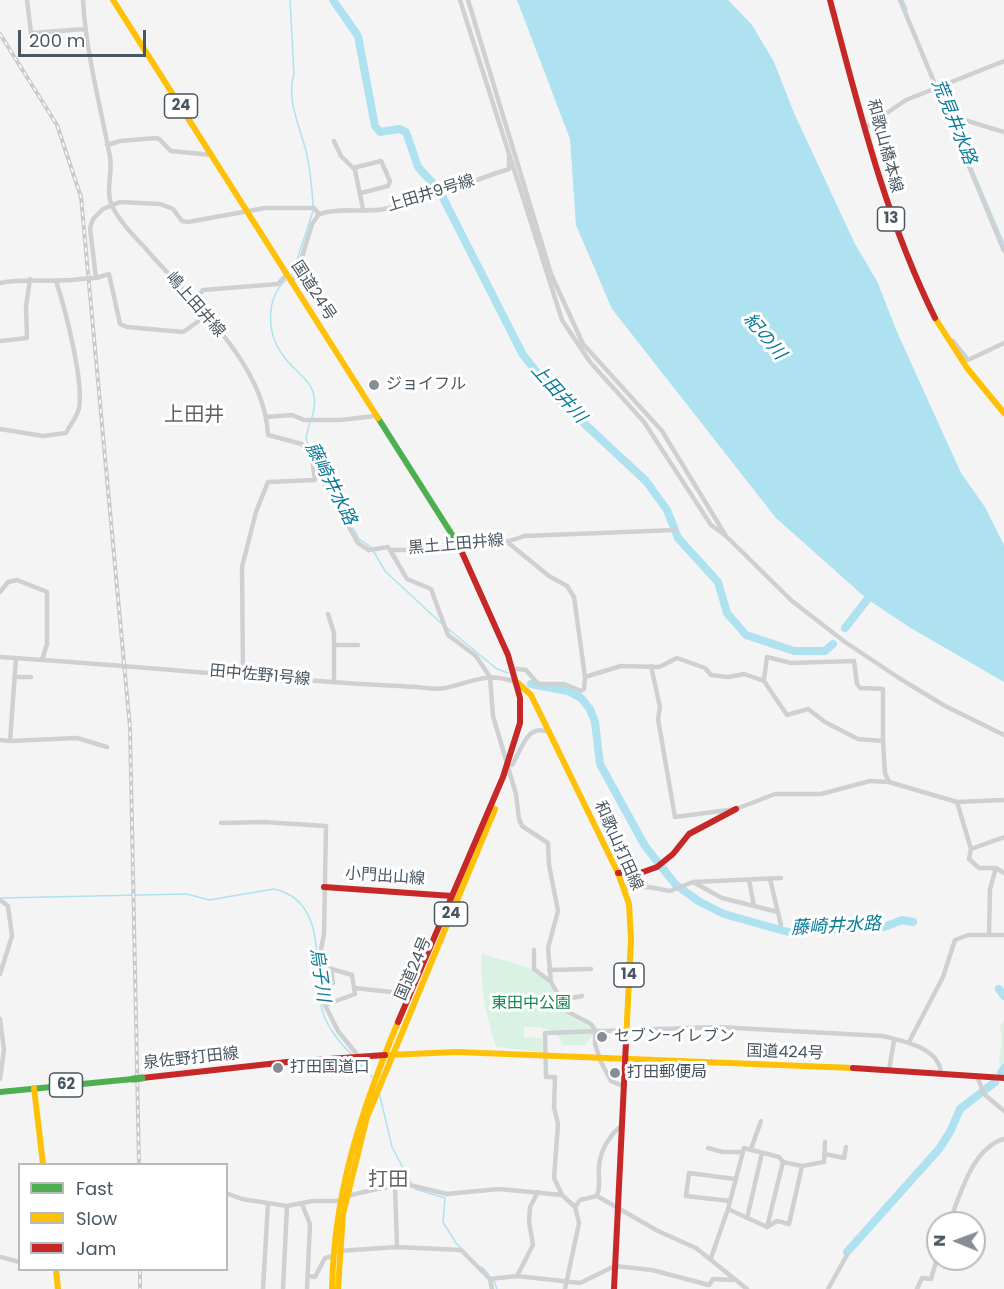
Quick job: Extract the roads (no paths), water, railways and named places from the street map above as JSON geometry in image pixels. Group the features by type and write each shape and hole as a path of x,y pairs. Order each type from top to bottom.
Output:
{"main road":[{"name":"国道24号","path":"113,0 459,546 517,669 521,685 526,721 510,765 410,994 373,1090 341,1201 331,1257 332,1289"},
{"name":"和歌山橋本線","path":"830,0 892,225 909,269 947,341 976,382 1004,413"},
{"name":"国道24号","path":"484,600 521,685"},
{"name":"和歌山打田線","path":"521,685 531,695 618,873 624,888 631,922 614,1289"},
{"name":"国道24号","path":"388,1054 510,774 510,765"},
{"path":"618,873 643,872 657,867 674,854 689,834 736,809"},
{"name":"小門出山線","path":"324,887 452,896"},
{"name":"国道424号","path":"388,1054 457,1052 889,1070 1004,1078"},
{"name":"泉佐野打田線","path":"0,1092 287,1062 388,1054"},
{"path":"34,1088 44,1163"},
{"name":"国道24号","path":"338,1289 341,1201"},
{"path":"56,1271 58,1289"}],"street":[{"path":"27,0 31,33 85,29"},
{"path":"83,0 85,29 111,163 111,205"},
{"path":"460,0 554,297 570,334 590,362 644,422 711,525 726,536 792,601 845,642 945,706 1004,735"},
{"path":"468,0 551,274 567,313 583,344 662,431 726,536"},
{"path":"900,0 1004,251"},
{"path":"865,128 906,100 938,89 1004,60"},
{"path":"950,118 1004,132"},
{"path":"107,145 120,141 156,138 171,151 212,155"},
{"path":"334,141 341,156 353,168 361,193 363,209"},
{"name":"上田井9号線","path":"319,214 384,209 441,193 509,169 509,152"},
{"path":"353,168 381,161 390,181 388,186 361,193"},
{"path":"94,278 90,228 96,215 120,202 166,205 176,212 182,221 188,222 248,213 264,208 313,208 319,214 312,224 296,277 279,284 203,290 198,296 201,310"},
{"name":"嶋上田井線","path":"111,205 236,353 257,392 266,417 268,435 302,444 357,540 373,549 388,547 390,550"},
{"path":"0,283 30,279 56,281 94,278 108,274 120,324 127,327 183,332 206,316"},
{"path":"0,341 27,339 26,307 30,279"},
{"path":"0,429 44,436 66,433 78,411 78,384 67,317 56,281"},
{"path":"947,341 952,340 968,360 1004,343"},
{"path":"266,417 292,415 311,420 378,416"},
{"path":"243,675 242,567 256,512 268,482 315,480 312,460"},
{"name":"黒土上田井線","path":"390,550 426,550 506,541 524,536 673,530"},
{"path":"506,541 549,576 567,586 574,597 585,677 584,689 579,691 564,684 538,684 526,670 517,669"},
{"name":"黒土上田井線","path":"390,550 407,579 431,589 448,635 476,656 490,677"},
{"path":"0,592 8,582 16,580 47,592 47,644 42,660"},
{"path":"328,614 334,633 334,681"},
{"path":"335,645 358,645"},
{"name":"田中佐野1号線","path":"0,657 243,675 293,681 334,681 444,688 479,677 490,677 521,685"},
{"path":"761,680 764,679 767,657 791,663 854,661 857,684 860,688 883,689 885,773 890,782"},
{"path":"10,741 16,658"},
{"path":"585,677 621,666 659,667 677,658 701,666 711,675 728,677 744,674 761,680 769,687 787,715 808,709 825,722 858,739 883,741"},
{"path":"651,666 660,707 658,719 675,817 736,809 775,794 821,794 870,781 890,782 957,802 1004,800"},
{"path":"15,677 31,677"},
{"path":"490,677 493,716 510,765"},
{"path":"510,765 531,732 537,729 549,732"},
{"path":"0,740 77,738 107,747"},
{"path":"510,774 522,826 548,843 549,866 558,911 548,948 551,982 568,1012 591,1024 595,1030 595,1044 600,1059 611,1081 623,1086"},
{"path":"957,802 971,849 969,859 974,866 1001,869 990,889 989,934"},
{"path":"221,823 263,822 326,826 324,887"},
{"path":"971,849 1004,837"},
{"path":"624,888 649,887 664,891 693,882 781,878"},
{"path":"770,879 781,925"},
{"path":"749,880 754,906"},
{"path":"693,882 722,898 778,912"},
{"name":"小門出山線","path":"324,887 321,966 325,1005"},
{"path":"0,974 12,936 8,906 1,901"},
{"path":"909,1042 943,977 955,940 963,936 1004,935"},
{"path":"534,950 534,969 551,982"},
{"path":"321,966 352,975 355,994 325,1005 338,1031 359,1058"},
{"path":"332,969 333,983"},
{"path":"549,970 591,969"},
{"path":"354,988 410,994"},
{"path":"561,1000 582,996"},
{"path":"0,1019 4,1050 0,1079"},
{"path":"565,1289 579,1223 575,1207 562,1195 553,1170 558,1124 554,1107 555,1077 546,1077 545,1033 626,1029 806,1030 883,1036 894,1041 909,1042 933,1056 941,1065 941,1073"},
{"path":"889,1070 894,1041"},
{"path":"977,1076 983,1093 1004,1111"},
{"path":"751,1149 761,1121"},
{"path":"597,1196 601,1181 598,1169 603,1150 610,1137 621,1126"},
{"path":"954,1211 974,1165 988,1148 1004,1139"},
{"path":"711,1258 728,1209 741,1152 744,1148 779,1157 783,1162 802,1166 824,1162 825,1142"},
{"path":"825,1154 844,1158 846,1147"},
{"path":"708,1148 741,1152"},
{"path":"747,1218 762,1153"},
{"path":"766,1227 783,1162"},
{"path":"766,1227 779,1221 789,1224 802,1166"},
{"path":"730,1201 686,1196 687,1180 689,1173 735,1179"},
{"path":"228,1194 232,1197 287,1206 313,1201 341,1201 348,1194 412,1185 447,1194 499,1189 562,1195"},
{"path":"395,1186 397,1247"},
{"path":"517,1276 533,1245 529,1222 530,1207 538,1191"},
{"path":"575,1207 580,1200 597,1196 711,1258 733,1280 747,1289"},
{"path":"263,1289 268,1203"},
{"path":"302,1204 310,1224 308,1289"},
{"path":"283,1289 287,1206"},
{"path":"728,1209 766,1227"},
{"path":"308,1276 315,1276 326,1258 338,1251 397,1247 461,1251 491,1278 492,1289"},
{"path":"828,1289 847,1255"},
{"path":"0,1257 18,1262"},
{"path":"491,1278 517,1276 567,1282 589,1281 607,1268 615,1266 652,1270 709,1285 713,1279 733,1280"},
{"path":"917,1289 922,1278 931,1279 933,1271"}],"water":[{"name":"紀の川","path":"517,0 728,0 752,25 774,62 794,113 855,244 877,281 897,332 961,473 985,507 1004,545 1004,682 909,627 867,599 776,518 612,309 576,225 570,139"}],"waterway":[{"name":"藤崎井水路","path":"290,0 294,74 293,103 311,178 313,206"},
{"name":"上田井川","path":"333,0 358,36 375,126 380,132 399,129 406,132 418,167 439,190 523,355 560,401 646,481 667,510 678,538 718,582 727,613 746,635 794,651 825,651 833,644"},
{"name":"荒見井水路","path":"903,0 907,10"},
{"name":"荒見井水路","path":"960,140 1004,244"},
{"name":"藤崎井水路","path":"292,275 313,211"},
{"name":"藤崎井水路","path":"286,280 279,287 275,296 270,316 271,326 282,354 311,388 314,396 312,417"},
{"name":"藤崎井水路","path":"310,422 307,442 359,539 371,547 385,571 443,625"},
{"name":"上田井川","path":"845,628 873,592"},
{"name":"藤崎井水路","path":"447,628 497,669 508,673"},
{"name":"藤崎井水路","path":"531,684 568,691 581,698 590,709 595,722 600,764 645,846 676,885 700,902 724,914 788,932 884,927 902,920 913,922"},
{"name":"烏子川","path":"1,898 187,894 209,900 274,889 292,896 304,908 311,923 323,1013 335,1036 352,1055"},
{"name":"藤崎井水路","path":"999,989 1004,996"},
{"name":"烏子川","path":"355,1059 372,1077"},
{"name":"藤崎井水路","path":"1001,1073 1004,1068"},
{"name":"藤崎井水路","path":"847,1252 939,1149 950,1132 960,1109 995,1082"},
{"name":"烏子川","path":"379,1092 392,1147 411,1183"},
{"name":"烏子川","path":"415,1189 445,1198 443,1222 456,1243 467,1254"},
{"name":"烏子川","path":"482,1267 489,1275"},
{"name":"烏子川","path":"494,1281 497,1289"}],"railway":[{"path":"0,34 57,125 81,197 130,728 139,1163"},
{"path":"140,1271 140,1289"}],"place":[{"name":"ジョイフル","path":"374,385"},
{"name":"セブン-イレブン","path":"602,1037"},
{"name":"打田国道口","path":"278,1068"},
{"name":"打田郵便局","path":"615,1073"}],"district":[{"name":"上田井","path":"194,416"},
{"name":"打田","path":"388,1181"}],"park label":[{"name":"東田中公園","path":"531,1004"}]}
